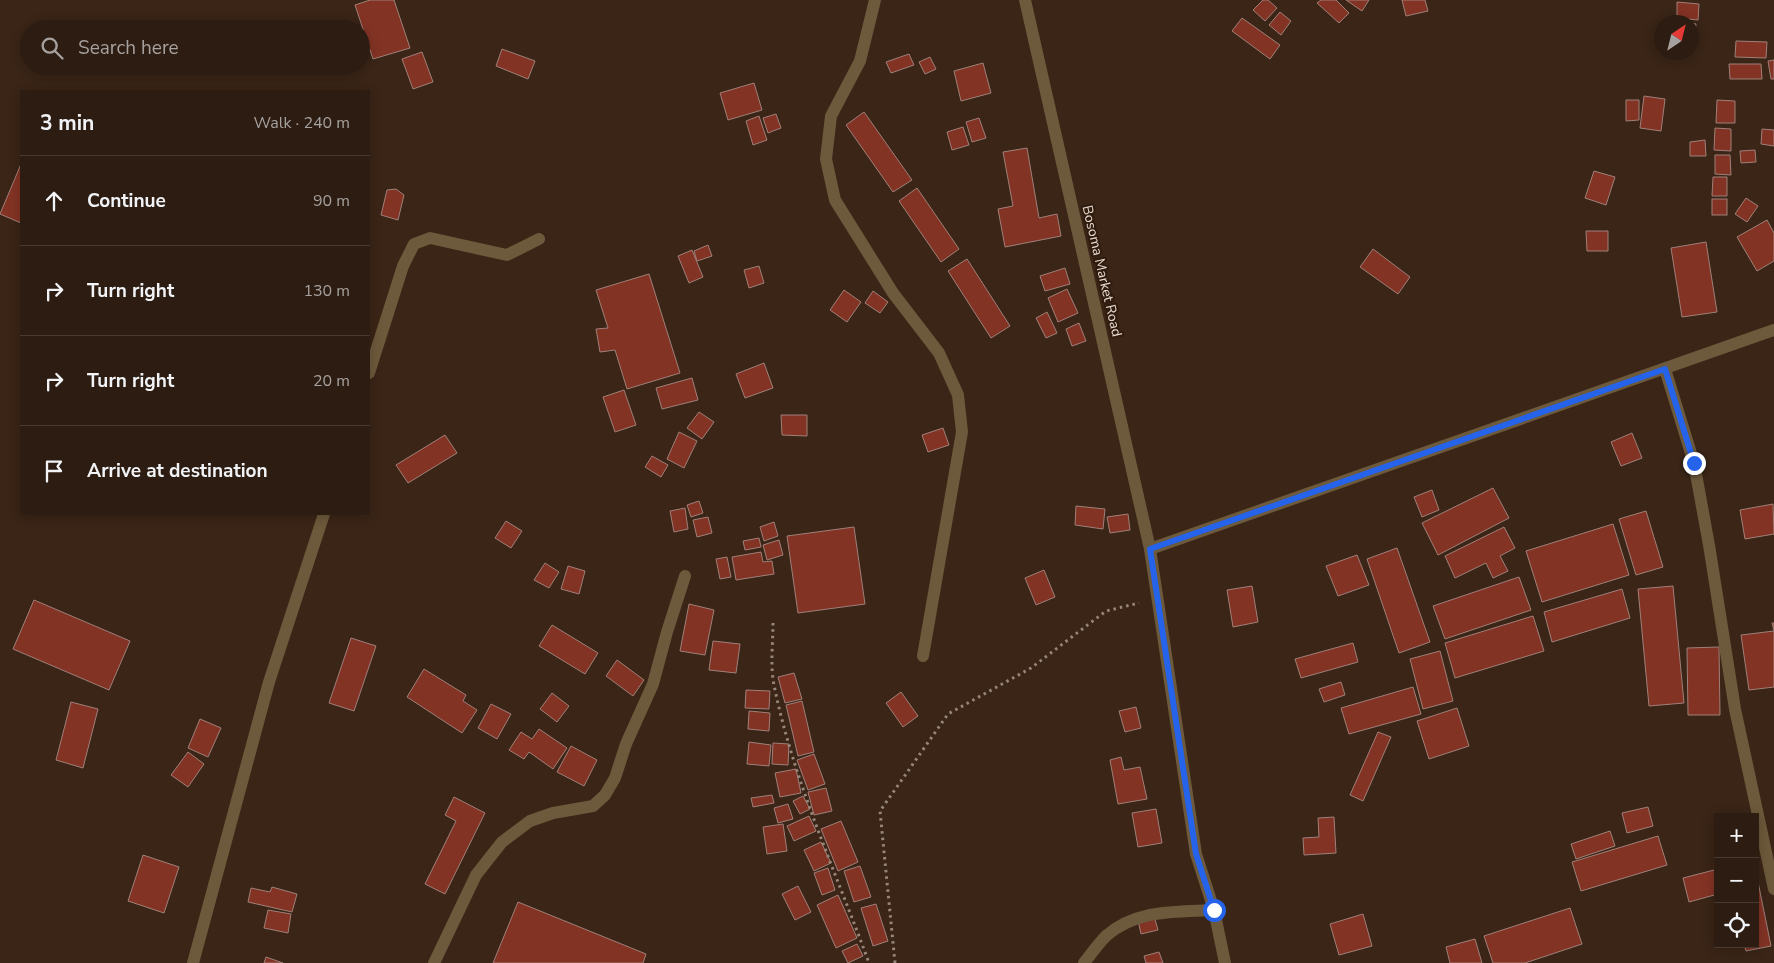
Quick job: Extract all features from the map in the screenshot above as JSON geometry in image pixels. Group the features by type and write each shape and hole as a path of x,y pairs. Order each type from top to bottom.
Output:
{"street":[{"path":"875,0 860,61 831,116 826,158 835,200 893,293 939,353 958,395 962,432 923,656"},
{"name":"Bosoma Market Road","path":"1025,0 1150,549 1156,599 1196,854 1214,910 1225,963"},
{"path":"370,370 402,266 414,244 430,238 508,255 539,239"},
{"path":"1150,549 1774,330"},
{"path":"1665,369 1694,463 1735,709 1774,889"},
{"path":"193,963 269,682 324,515"},
{"path":"434,963 476,875 502,842 530,821 553,813 593,806 605,795 653,684 685,576"},
{"path":"1084,963 1106,936 1133,919 1153,913 1214,910"}],"path":[{"path":"896,963 880,811 948,714 1031,668 1106,611 1156,599"},
{"path":"773,623 773,683 804,792 869,963"}],"building":[{"path":"370,0 394,0 410,48 373,59 370,50 370,20 360,20 355,5"},
{"path":"1263,0 1268,0 1277,8 1265,21 1253,10"},
{"path":"1321,0 1336,0 1349,13 1339,23 1317,3"},
{"path":"1346,0 1369,0 1362,11"},
{"path":"1402,0 1425,0 1428,11 1406,16"},
{"path":"1677,2 1699,4 1698,15 1677,15"},
{"path":"1280,12 1291,21 1281,35 1269,25"},
{"path":"1242,18 1280,45 1270,59 1232,31"},
{"path":"1736,41 1767,42 1766,58 1735,57"},
{"path":"502,49 535,61 528,79 496,66"},
{"path":"422,52 433,82 413,89 402,59"},
{"path":"909,54 914,65 891,73 886,62"},
{"path":"930,57 936,69 925,74 919,62"},
{"path":"1774,60 1774,79 1771,79 1768,61"},
{"path":"983,63 991,93 961,101 954,71"},
{"path":"1729,64 1761,64 1762,79 1730,79"},
{"path":"754,83 762,110 728,120 720,93"},
{"path":"1644,96 1665,99 1661,131 1640,128"},
{"path":"1626,100 1639,100 1639,120 1626,121"},
{"path":"1717,100 1735,101 1735,123 1716,123"},
{"path":"864,112 912,180 893,192 846,125"},
{"path":"776,114 781,128 768,133 763,118"},
{"path":"759,116 767,140 753,145 746,121"},
{"path":"979,118 986,138 972,142 966,122"},
{"path":"963,127 969,145 952,150 947,132"},
{"path":"1715,128 1731,129 1731,151 1714,150"},
{"path":"1762,129 1774,130 1774,146 1761,144"},
{"path":"1705,140 1706,156 1690,156 1690,142"},
{"path":"1027,148 1039,218 1057,214 1061,236 1005,247 998,209 1013,206 1003,152"},
{"path":"1755,150 1756,162 1741,163 1740,151"},
{"path":"1715,155 1730,155 1731,175 1715,174"},
{"path":"20,166 20,223 0,214"},
{"path":"1594,171 1615,177 1606,205 1585,198"},
{"path":"1713,177 1727,177 1727,196 1712,196"},
{"path":"917,188 959,249 941,262 899,201"},
{"path":"396,189 404,195 398,220 381,215 387,190"},
{"path":"1746,198 1758,206 1747,222 1735,214"},
{"path":"1712,199 1727,199 1727,215 1712,215"},
{"path":"1767,220 1774,233 1774,261 1757,271 1737,237"},
{"path":"1586,231 1608,231 1608,251 1587,251"},
{"path":"1706,242 1717,312 1682,317 1671,248"},
{"path":"708,245 712,256 697,261 694,251"},
{"path":"1373,249 1410,277 1398,294 1360,267"},
{"path":"692,250 703,277 689,283 678,256"},
{"path":"967,259 1010,326 991,338 948,271"},
{"path":"759,266 764,283 749,288 744,270"},
{"path":"1065,268 1070,284 1045,291 1040,276"},
{"path":"649,274 680,373 627,389 615,350 600,352 596,329 608,328 596,290"},
{"path":"1067,289 1078,313 1058,322 1048,298"},
{"path":"844,290 861,302 847,322 830,310"},
{"path":"873,291 888,302 880,313 865,303"},
{"path":"1047,312 1057,333 1046,338 1036,318"},
{"path":"1079,323 1086,341 1072,346 1066,329"},
{"path":"764,363 773,388 745,398 736,374"},
{"path":"692,378 698,400 662,409 656,388"},
{"path":"624,390 636,425 615,432 603,397"},
{"path":"699,412 714,422 702,439 687,428"},
{"path":"781,415 807,415 807,436 782,435"},
{"path":"943,428 949,445 928,452 922,435"},
{"path":"679,432 697,441 684,468 667,459"},
{"path":"1632,433 1642,458 1621,466 1611,442"},
{"path":"445,435 457,453 408,483 396,465"},
{"path":"652,456 668,465 661,477 645,467"},
{"path":"1493,488 1509,518 1438,555 1422,523"},
{"path":"1432,490 1439,510 1422,517 1414,497"},
{"path":"699,501 703,513 691,517 687,505"},
{"path":"1773,504 1774,534 1745,539 1740,510"},
{"path":"1076,506 1105,509 1103,529 1075,525"},
{"path":"685,508 688,529 674,532 670,511"},
{"path":"1646,511 1663,567 1636,575 1619,519"},
{"path":"1128,514 1130,530 1110,533 1107,517"},
{"path":"708,517 712,533 697,537 693,520"},
{"path":"506,521 522,531 511,548 495,538"},
{"path":"774,522 778,536 764,541 760,527"},
{"path":"1613,524 1629,575 1542,602 1526,551"},
{"path":"854,527 865,604 798,613 787,536"},
{"path":"1504,527 1515,548 1500,556 1508,571 1493,578 1486,563 1455,578 1445,556"},
{"path":"759,538 761,547 745,550 743,541"},
{"path":"779,540 783,555 767,560 763,545"},
{"path":"1397,548 1430,642 1399,653 1367,559"},
{"path":"761,552 763,562 772,561 774,574 736,580 732,557"},
{"path":"1357,555 1369,585 1338,596 1326,566"},
{"path":"727,557 731,577 720,579 716,559"},
{"path":"545,563 559,572 549,588 534,580"},
{"path":"568,566 585,571 579,594 561,589"},
{"path":"1044,570 1055,597 1036,605 1025,578"},
{"path":"1519,577 1531,610 1445,639 1433,606"},
{"path":"1252,586 1258,622 1233,627 1227,590"},
{"path":"1673,586 1684,703 1649,706 1638,589"},
{"path":"1622,589 1630,618 1552,642 1544,612"},
{"path":"34,600 130,641 109,690 13,649"},
{"path":"689,604 714,610 705,655 680,651"},
{"path":"1533,616 1544,651 1455,678 1445,643"},
{"path":"552,625 598,653 585,674 539,646"},
{"path":"1774,631 1774,687 1749,690 1741,635"},
{"path":"351,638 376,646 354,711 329,703"},
{"path":"713,641 740,644 736,673 709,670"},
{"path":"1353,643 1358,662 1301,678 1295,659"},
{"path":"1719,647 1720,715 1688,715 1687,648"},
{"path":"1440,651 1453,701 1423,709 1410,659"},
{"path":"617,660 644,680 633,696 606,676"},
{"path":"424,669 466,695 463,701 477,710 462,733 407,697"},
{"path":"794,673 802,699 785,703 778,677"},
{"path":"1341,682 1345,695 1324,702 1319,689"},
{"path":"1413,687 1421,714 1349,734 1341,708"},
{"path":"746,690 770,691 769,709 745,708"},
{"path":"901,692 918,716 903,727 886,703"},
{"path":"552,693 569,706 557,722 540,709"},
{"path":"802,701 814,752 798,756 786,705"},
{"path":"71,702 98,709 83,768 56,760"},
{"path":"491,704 511,714 497,739 478,728"},
{"path":"1136,707 1141,728 1125,732 1119,711"},
{"path":"1457,708 1469,746 1429,759 1417,721"},
{"path":"749,711 770,713 769,731 748,729"},
{"path":"200,719 221,728 208,757 188,748"},
{"path":"539,729 567,748 553,769 529,752 524,759 509,750 521,732 532,739"},
{"path":"1378,732 1391,737 1363,801 1350,795"},
{"path":"749,742 771,745 769,766 747,764"},
{"path":"773,743 789,744 788,765 772,764"},
{"path":"571,746 597,760 584,786 557,772"},
{"path":"188,752 204,764 188,787 171,775"},
{"path":"814,754 825,784 808,790 797,760"},
{"path":"1121,757 1124,770 1140,767 1147,799 1118,804 1110,760"},
{"path":"796,769 801,793 780,797 775,773"},
{"path":"826,788 832,811 814,815 808,792"},
{"path":"772,795 774,803 753,807 751,798"},
{"path":"803,796 810,809 800,814 793,801"},
{"path":"454,797 485,813 445,894 425,884 456,821 445,815"},
{"path":"788,804 793,819 778,823 774,808"},
{"path":"1648,807 1653,826 1627,833 1622,813"},
{"path":"1156,809 1162,843 1138,847 1132,813"},
{"path":"809,816 816,831 794,841 787,826"},
{"path":"1334,817 1336,853 1304,855 1303,838 1319,837 1318,818"},
{"path":"841,821 858,862 838,871 821,829"},
{"path":"783,824 787,851 767,854 763,827"},
{"path":"1610,831 1615,846 1576,859 1571,844"},
{"path":"1658,836 1667,865 1581,891 1572,862"},
{"path":"821,842 831,863 814,871 804,850"},
{"path":"143,855 179,867 164,913 128,901"},
{"path":"860,866 871,897 854,902 844,871"},
{"path":"828,868 835,890 822,895 814,873"},
{"path":"1714,870 1714,895 1689,902 1683,878"},
{"path":"798,886 811,912 795,920 782,894"},
{"path":"272,887 297,894 292,912 248,902 251,888 270,892"},
{"path":"1759,887 1771,946 1746,951 1745,948 1759,948"},
{"path":"838,895 857,938 836,948 817,905"},
{"path":"518,902 646,954 643,963 493,963"},
{"path":"876,904 888,941 873,946 861,908"},
{"path":"1570,908 1582,944 1525,963 1493,963 1484,936"},
{"path":"268,910 291,914 288,933 264,928"},
{"path":"1363,914 1372,946 1339,955 1330,924"},
{"path":"1154,916 1158,930 1141,934 1138,920"},
{"path":"1475,939 1482,963 1450,963 1446,947"},
{"path":"857,944 863,956 848,963 842,951"},
{"path":"1159,952 1163,963 1146,963 1144,956"},
{"path":"266,957 283,963 264,963"}],"route":[{"path":"1214,910 1196,854 1156,599 1150,549 1665,369 1694,463"}]}
